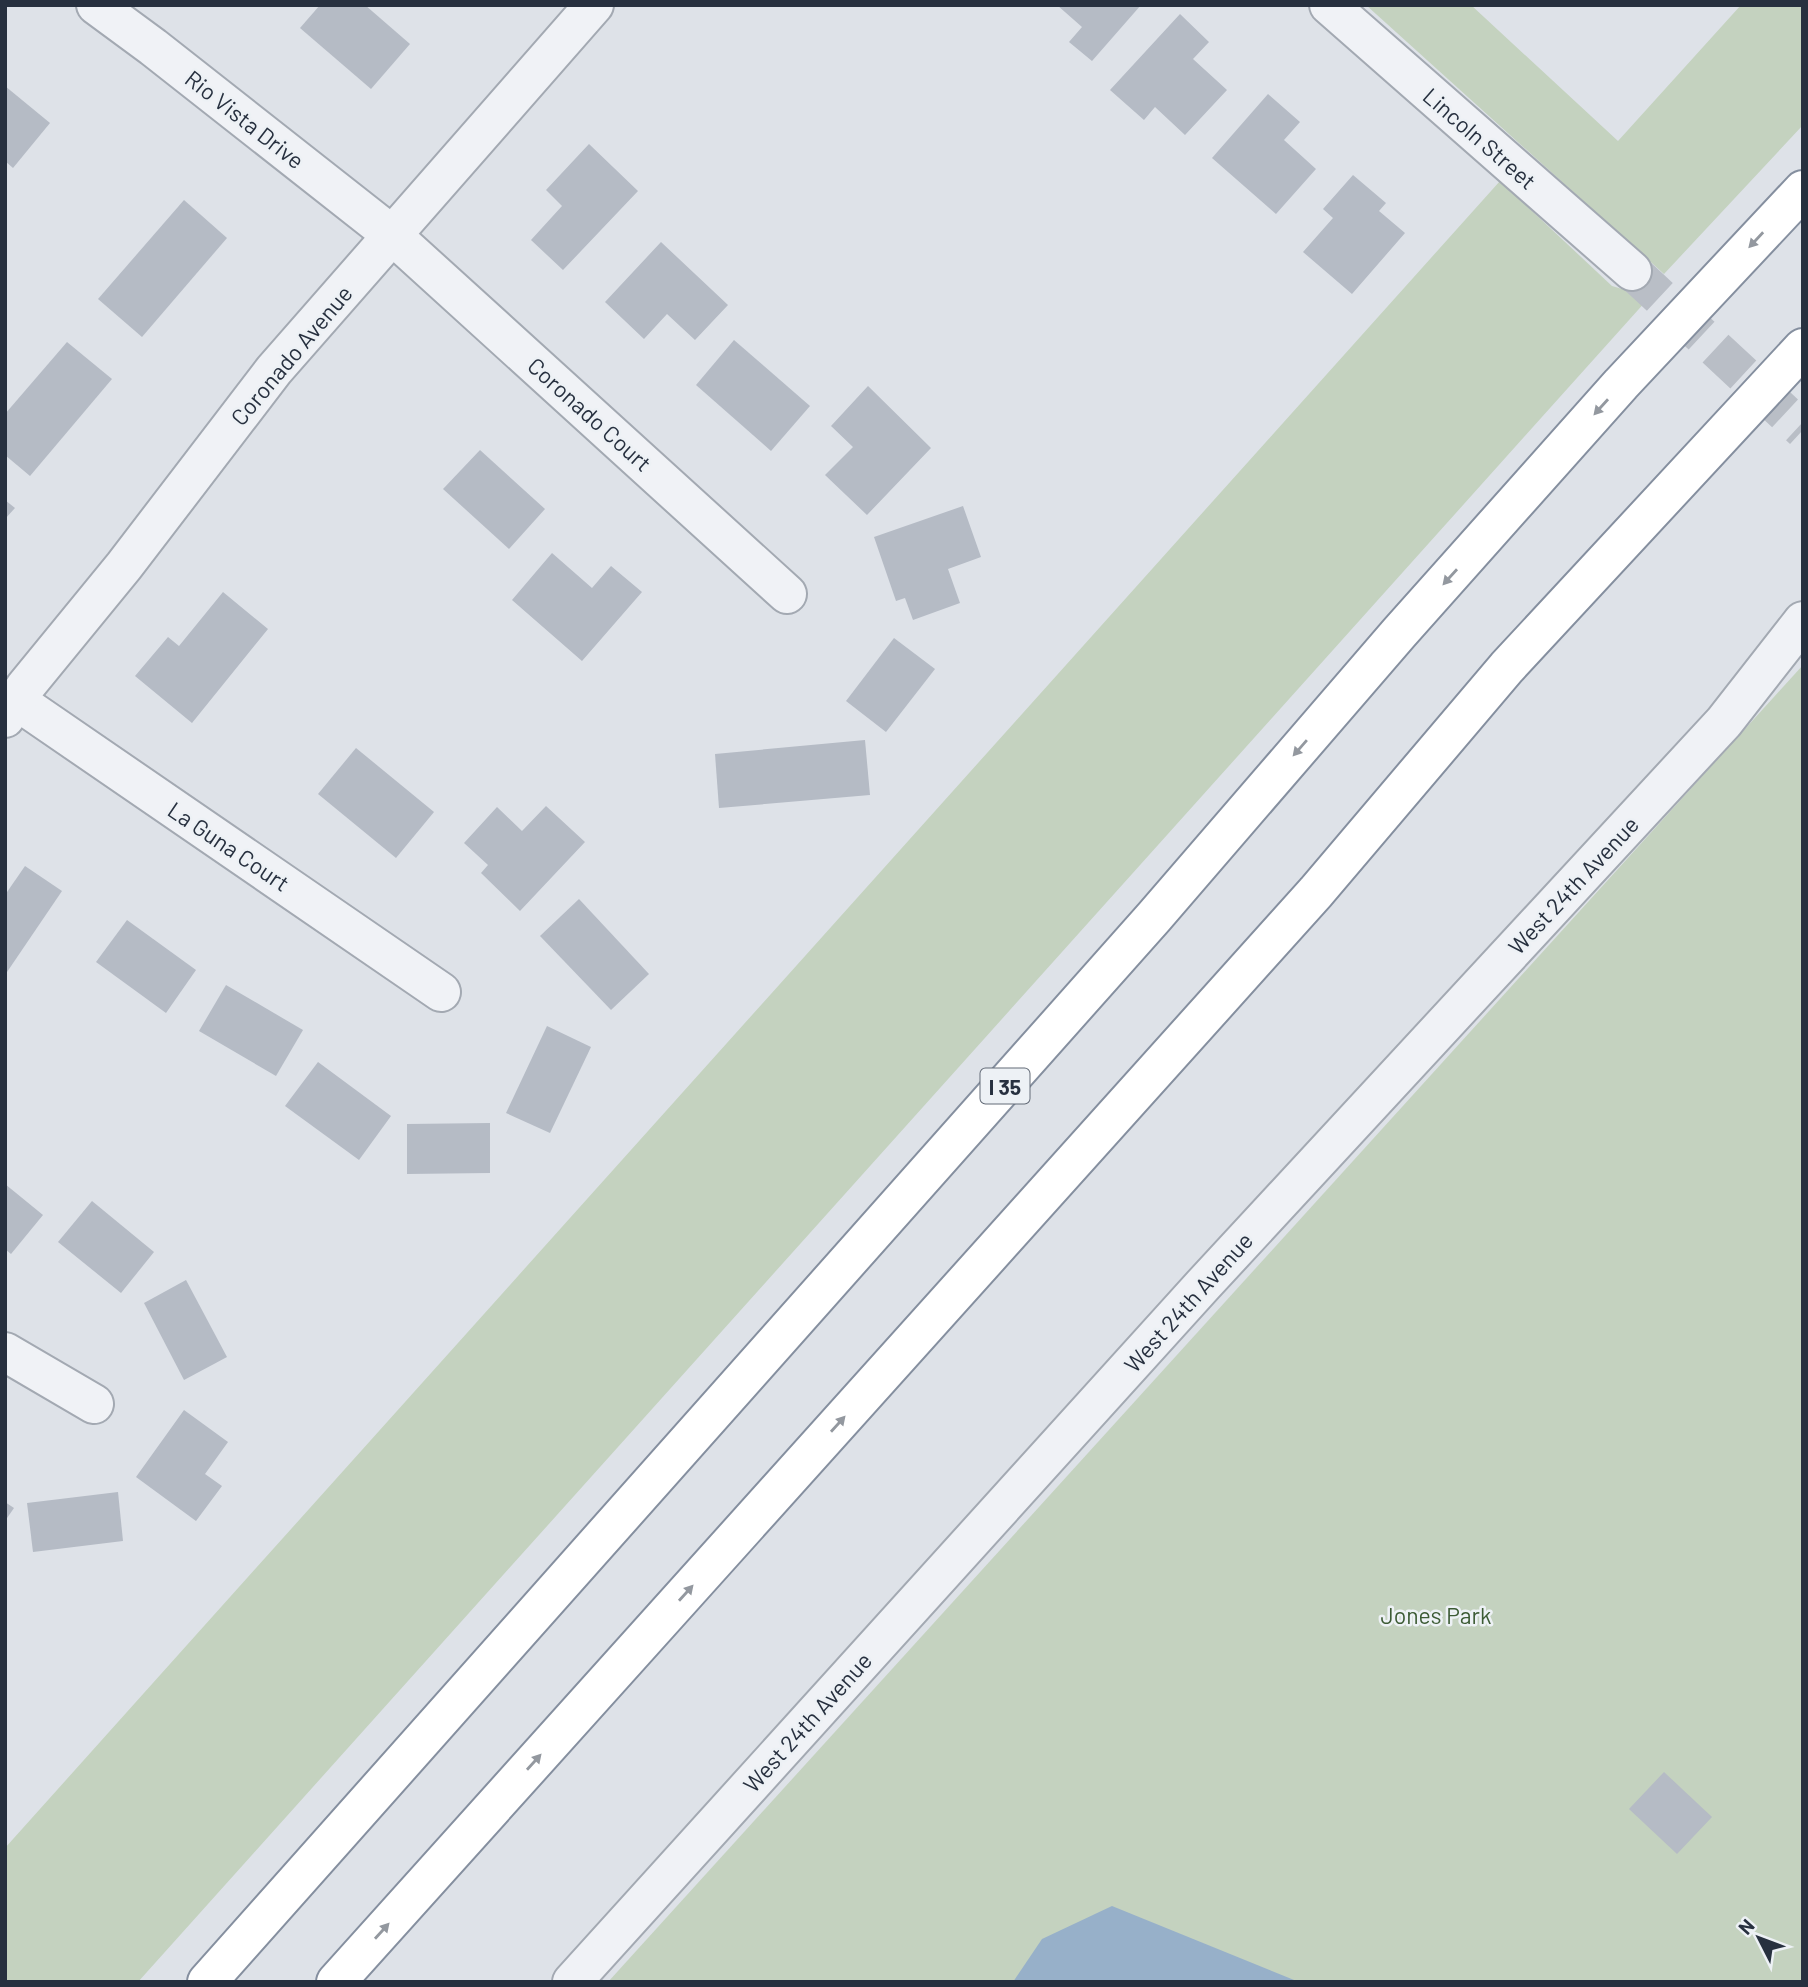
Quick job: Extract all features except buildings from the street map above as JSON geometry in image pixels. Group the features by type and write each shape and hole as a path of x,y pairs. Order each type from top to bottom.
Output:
{"highway":[{"name":"I 35","path":"207,1982 1145,928 1408,623 1621,384 1803,190"},
{"path":"336,1982 1316,892 1507,667 1803,348"}],"street":[{"name":"Rio Vista Drive","path":"96,5 392,235"},
{"name":"Coronado Avenue","path":"11,709 25,687 124,566 274,370 594,5"},
{"name":"Lincoln Street","path":"1329,5 1632,271"},
{"name":"Coronado Court","path":"392,235 788,594"},
{"name":"West 24th Avenue","path":"572,1982 1203,1284 1724,722 1803,621"},
{"name":"La Guna Court","path":"11,709 441,992"},
{"path":"5,1352 94,1404"}],"green space":[{"path":"1366,5 1471,5 1618,141 1741,5 1803,5 1803,125 1664,274"},
{"path":"1500,181 1612,286 1647,300 138,1982 5,1982 5,1848"},
{"name":"Jones Park","path":"1803,665 1803,1982 608,1982"}],"water":[{"path":"1112,1906 1299,1982 1013,1982 1042,1939"}],"tunnel":[{"path":"1632,271 1803,430"}]}
